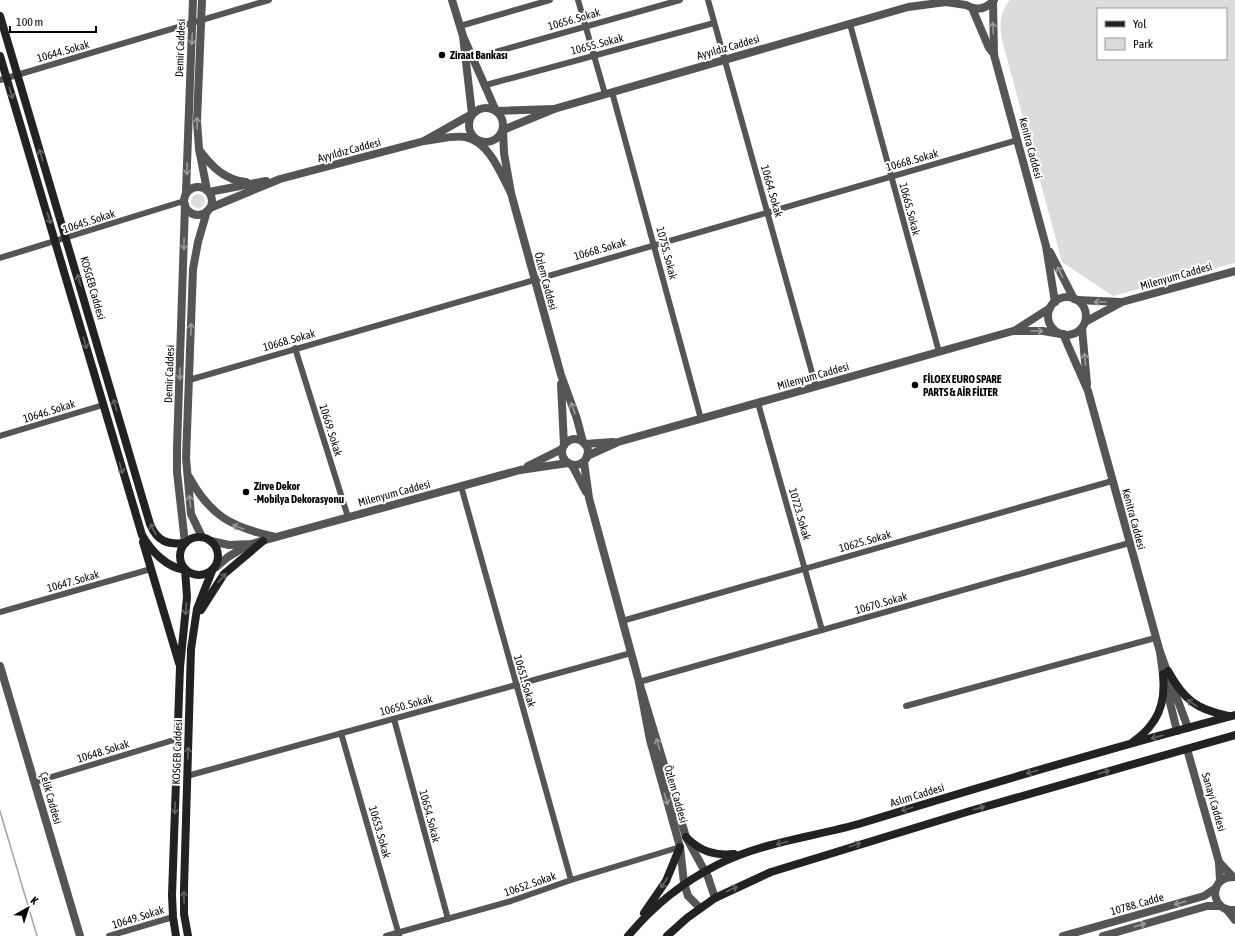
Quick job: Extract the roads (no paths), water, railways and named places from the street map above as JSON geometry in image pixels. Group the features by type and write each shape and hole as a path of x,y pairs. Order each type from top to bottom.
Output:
{"main road":[{"name":"KOSGEB Caddesi","path":"0,16 67,238 150,524 157,537 162,541 174,544 185,543"},
{"name":"KOSGEB Caddesi","path":"0,56 3,79 56,242 180,667"},
{"name":"KOSGEB Caddesi","path":"142,535 150,547 162,559 173,566 185,570 187,597 180,667 172,917 176,936"},
{"path":"194,537 202,537 211,541 216,547 218,561 213,570 198,576 185,570 179,556 185,543 194,537"},
{"path":"194,623 209,595 224,574 263,541"},
{"name":"KOSGEB Caddesi","path":"188,936 184,901 190,665 194,623 199,603 213,570"},
{"path":"1166,673 1187,699 1207,710 1232,715"},
{"path":"1128,745 1144,733 1160,709 1165,694 1166,673"},
{"name":"Aslım Caddesi","path":"628,936 657,904 684,884 704,871 743,853 854,825 1232,715"},
{"path":"667,936 700,908 715,898 771,872 864,842 1235,735"},
{"path":"686,837 697,847 709,853 727,855 743,853"},
{"path":"634,928 666,881 680,847"}],"street":[{"name":"Demir Caddesi","path":"186,192 193,0"},
{"name":"Demir Caddesi","path":"202,0 197,110 199,149 208,191"},
{"name":"10644. Sokak","path":"3,79 269,0"},
{"path":"452,0 463,36 486,85 496,111 502,119 503,130 493,142 488,143 478,141 470,134 468,129 468,124 472,114 463,36"},
{"path":"460,26 550,0"},
{"name":"10755. Sokak","path":"578,0 594,56 609,93 655,244 701,419"},
{"name":"10656. Sokak","path":"474,58 680,0"},
{"name":"10664. Sokak","path":"708,0 816,387"},
{"name":"Ayyıldız Caddesi","path":"503,130 513,124 554,109 908,7 923,0"},
{"path":"966,4 985,7 994,0"},
{"path":"994,0 994,55"},
{"name":"Ayyıldız Caddesi","path":"908,7 946,2 966,4"},
{"path":"966,4 994,55"},
{"name":"10655. Sokak","path":"486,85 714,23"},
{"name":"10665. Sokak","path":"850,24 938,352"},
{"name":"Kenitra Caddesi","path":"994,55 1046,246"},
{"path":"472,114 486,108 496,111"},
{"name":"Ayyıldız Caddesi","path":"496,111 554,109"},
{"name":"Ayyıldız Caddesi","path":"424,141 472,114"},
{"name":"Özlem Caddesi","path":"503,130 504,153 511,194 561,375 584,443"},
{"name":"Ayyıldız Caddesi","path":"208,191 280,179 424,141 464,137 478,141"},
{"name":"10668. Sokak","path":"189,380 534,278 1018,140"},
{"name":"Özlem Caddesi","path":"478,141 491,158 511,194"},
{"path":"199,149 216,170 223,175 240,182 253,183"},
{"name":"Ayyıldız Caddesi","path":"209,209 280,179"},
{"path":"195,187 208,191 212,200 209,209 199,214 190,212 184,203 186,192 195,187"},
{"name":"Demir Caddesi","path":"184,203 177,472 185,543"},
{"name":"10645. Sokak","path":"0,258 184,203"},
{"name":"Demir Caddesi","path":"202,537 191,514 187,474 189,380 193,269 198,242 209,209"},
{"path":"1046,246 1076,299 1085,310 1084,325 1088,391"},
{"path":"1046,246 1053,305 1049,321 1056,331 1062,334 1088,391"},
{"name":"Milenyum Caddesi","path":"1122,302 1235,271"},
{"path":"1013,331 1065,297 1122,302"},
{"path":"1013,331 1043,331 1073,334 1084,325 1122,302"},
{"name":"Milenyum Caddesi","path":"618,442 1013,331"},
{"name":"10669. Sokak","path":"296,348 348,517"},
{"name":"Özlem Caddesi","path":"561,375 563,447"},
{"name":"Kenitra Caddesi","path":"1088,391 1155,638 1166,673 1177,731"},
{"name":"10723. Sokak","path":"758,403 822,630"},
{"name":"10646. Sokak","path":"0,436 103,405"},
{"path":"520,470 563,447 571,440 575,439 584,443 618,442"},
{"path":"520,470 570,464 586,459 618,442"},
{"path":"584,443 588,450 586,459"},
{"path":"563,447 563,457 570,464"},
{"name":"Özlem Caddesi","path":"586,459 589,498 639,682 686,837 704,871 715,898"},
{"name":"Özlem Caddesi","path":"570,464 589,498"},
{"name":"Milenyum Caddesi","path":"211,541 229,545 251,544 520,470"},
{"path":"187,474 204,501 218,515 243,528 276,537"},
{"name":"10625. Sokak","path":"622,622 1112,481"},
{"name":"10651. Sokak","path":"461,486 570,880"},
{"name":"10670. Sokak","path":"639,682 1129,543"},
{"name":"Milenyum Caddesi","path":"213,570 228,557 251,544"},
{"name":"10647. Sokak","path":"0,612 151,569"},
{"path":"906,706 1155,638"},
{"name":"10650. Sokak","path":"187,776 631,653"},
{"name":"Çelik Caddesi","path":"0,666 80,936"},
{"name":"Kenitra Caddesi","path":"1166,673 1188,728"},
{"name":"Özlem Caddesi","path":"639,682 650,740 680,847 684,884 688,896 700,908"},
{"name":"10654. Sokak","path":"394,719 448,919"},
{"name":"10653. Sokak","path":"341,733 399,934"},
{"name":"10648. Sokak","path":"35,782 177,739"},
{"name":"Sanayi Caddesi","path":"1187,748 1219,862 1218,885 1215,896 1227,909"},
{"name":"10652. Sokak","path":"386,936 399,934 511,901 570,880 680,847"},
{"name":"Sanayi Caddesi","path":"1219,862 1234,877"},
{"name":"10788. Cadde","path":"1063,936 1204,896 1218,885 1234,877"},
{"name":"10788. Cadde","path":"1103,936 1208,906 1227,909"},
{"path":"1227,909 1235,920"},
{"name":"10649. Sokak","path":"109,936 172,917"}],"waterway":[{"path":"0,811 37,936"}],"place":[{"name":"Ziraat Bankası","path":"442,55"},
{"name":"FİLOEX EURO SPARE PARTS & AİR FİLTER","path":"915,385"},
{"name":"Zirve Dekor -Mobilya Dekorasyonu","path":"246,492"}]}
